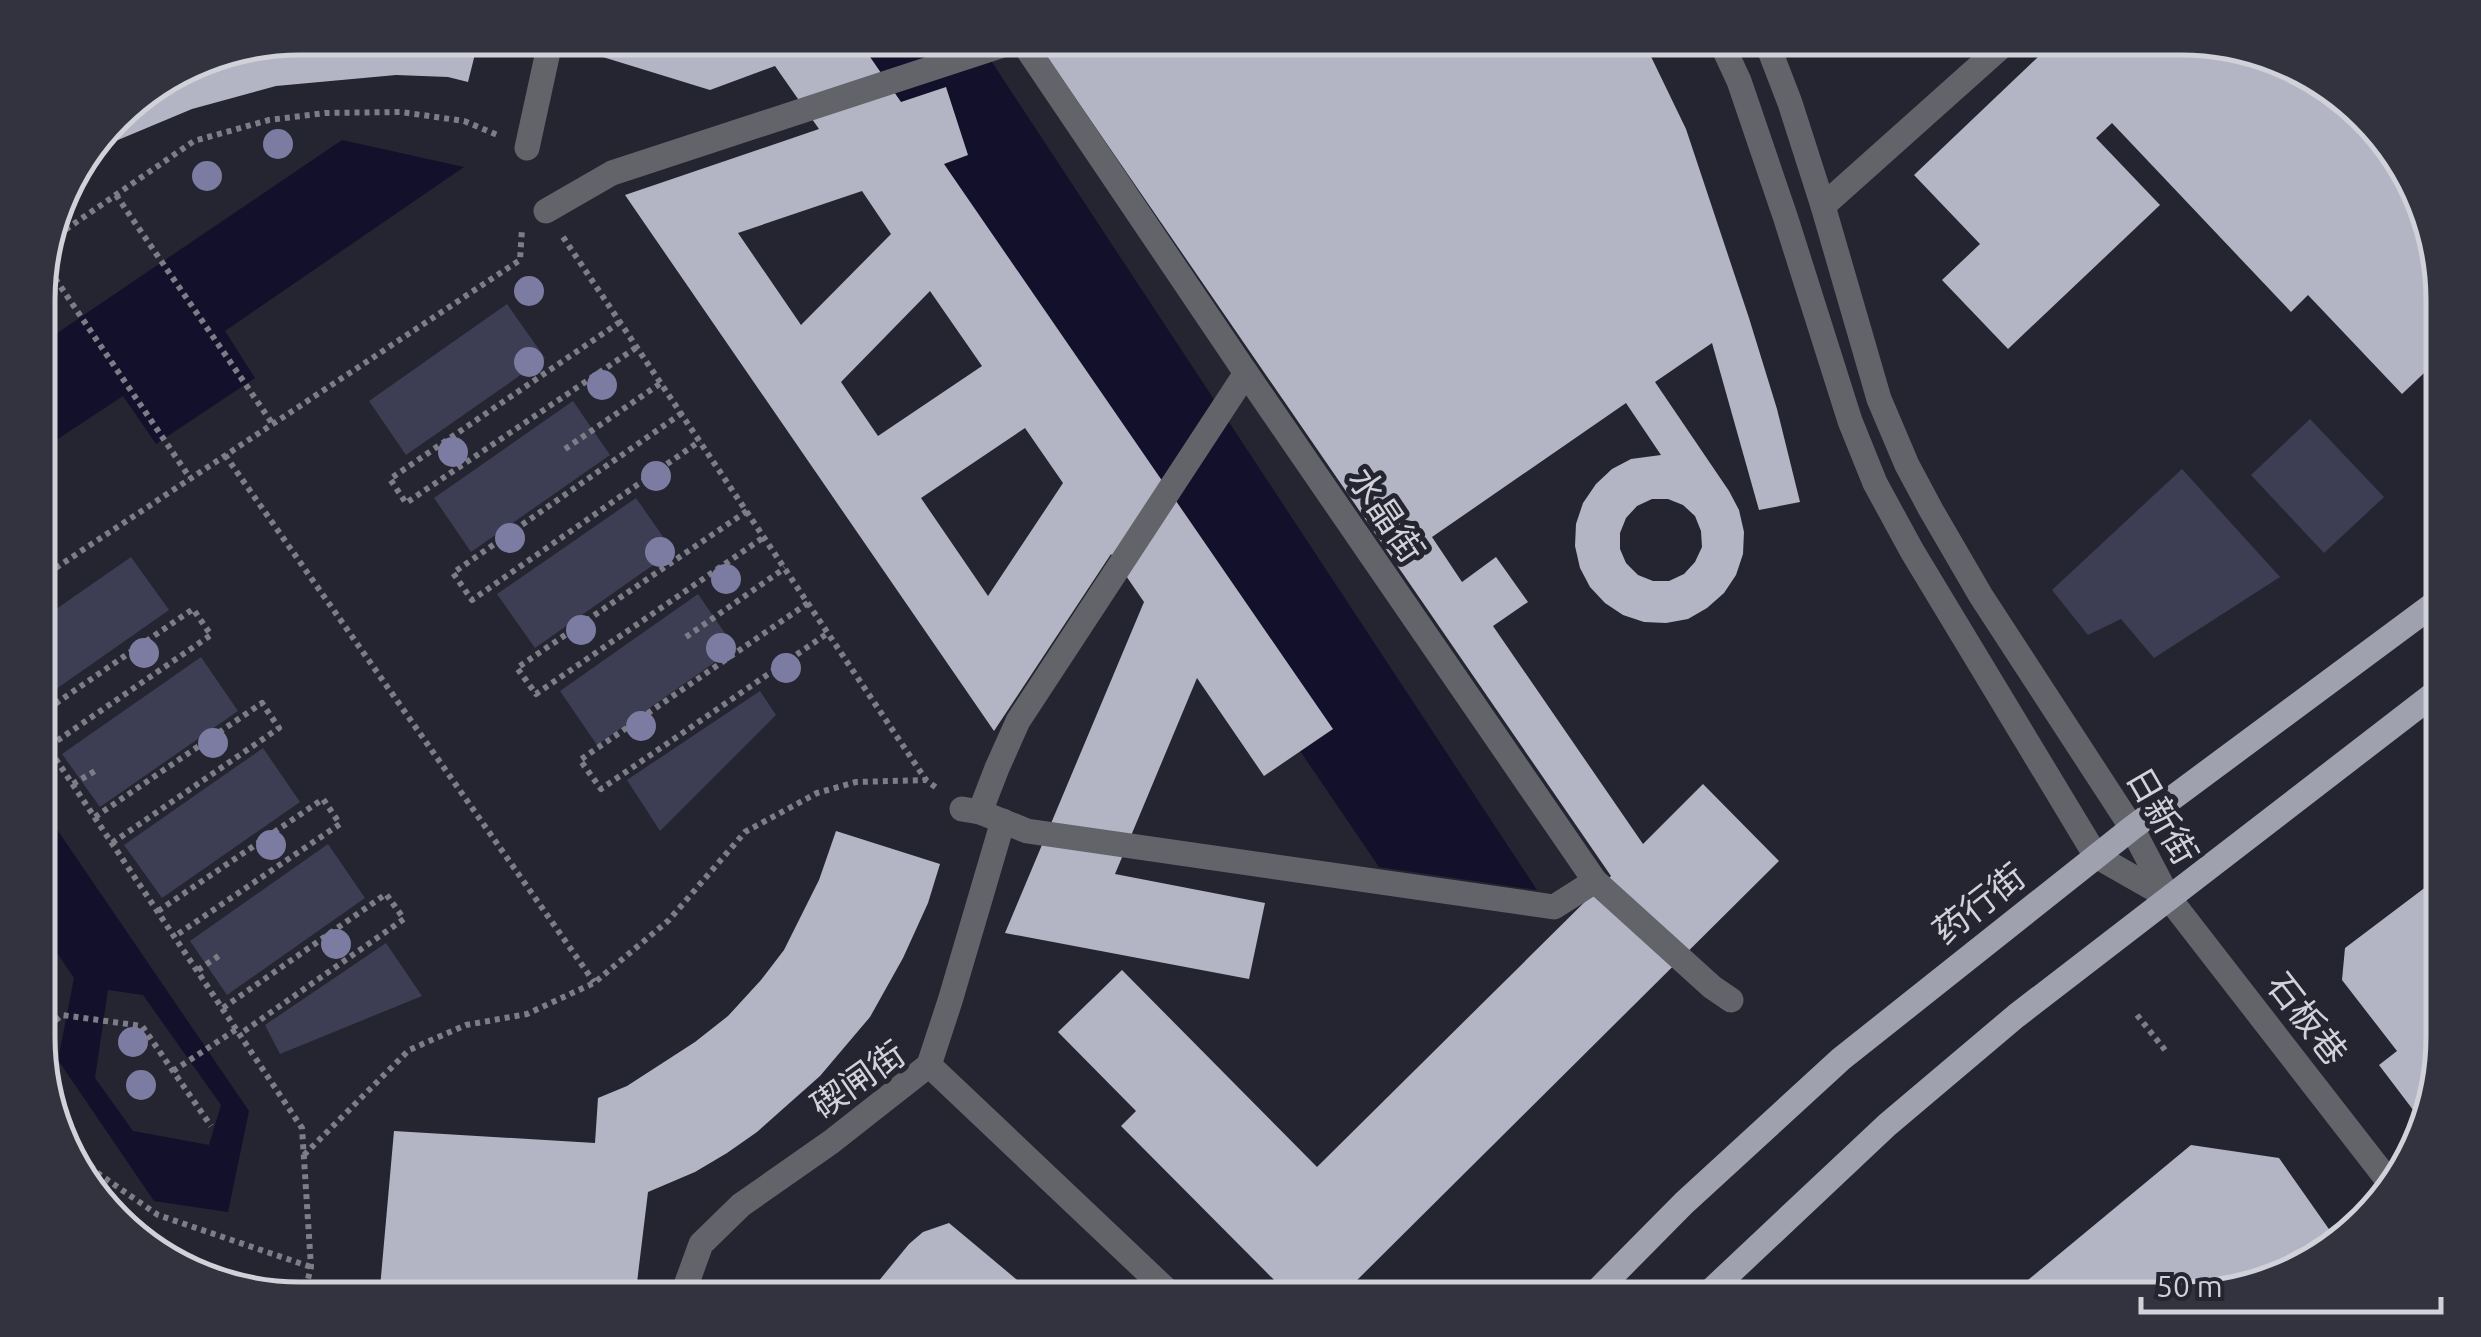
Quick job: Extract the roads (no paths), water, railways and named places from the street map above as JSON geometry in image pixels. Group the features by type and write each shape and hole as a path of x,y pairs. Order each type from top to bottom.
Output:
{"main road":[{"name":"药行街","path":"1606,1281 1684,1203 1841,1060 2132,828 2426,610"},
{"path":"1721,1281 1887,1125 2016,1016 2426,699"}],"street":[{"path":"527,148 546,55"},
{"path":"534,217 612,174 972,55"},
{"name":"水晶街","path":"1031,55 1595,882 1712,987 1732,1000"},
{"name":"日新街","path":"1728,55 1792,238 1850,421 1875,483 2096,856 2168,897"},
{"name":"日新街","path":"1772,55 1823,206 1879,399 1908,465 1981,596 2132,828 2168,897"},
{"path":"1823,206 1992,55"},
{"path":"929,1066 950,1001 982,814 996,768 1018,721 1246,373"},
{"path":"982,814 1027,832 1554,907 1595,882"},
{"name":"石板巷","path":"2168,897 2384,1175"},
{"name":"碶闸街","path":"688,1282 701,1244 740,1205 831,1142 929,1066 1157,1282"}]}
